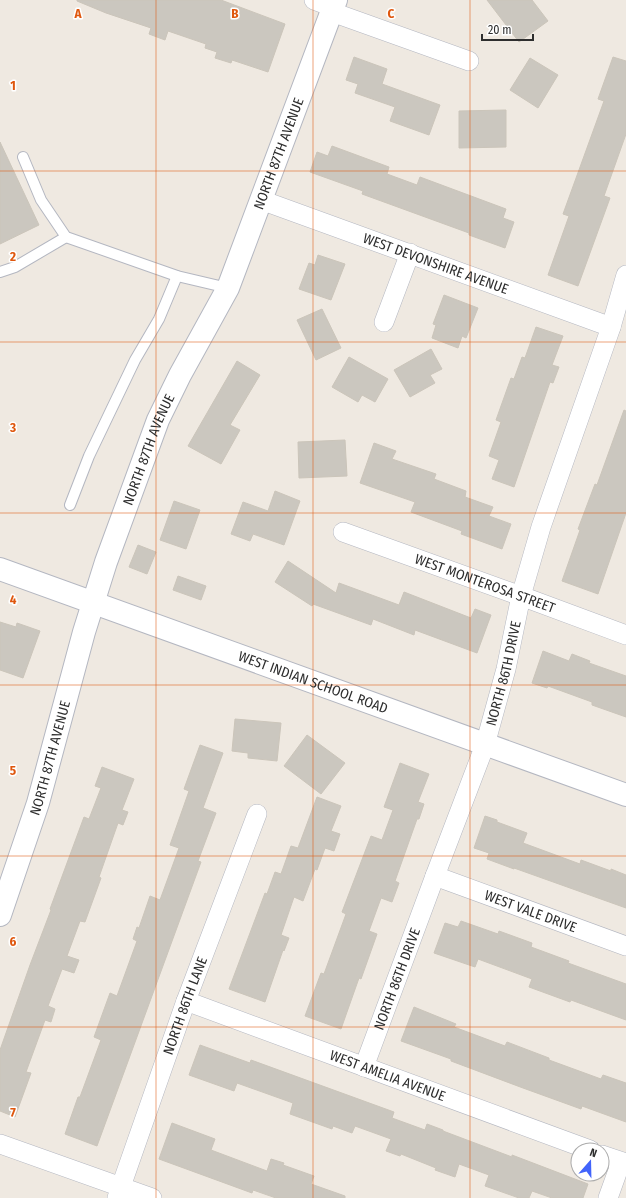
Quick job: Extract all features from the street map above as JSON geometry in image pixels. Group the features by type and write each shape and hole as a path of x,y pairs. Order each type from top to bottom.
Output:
{"street":[{"path":"329,5 469,61"},
{"name":"NORTH 87TH AVENUE","path":"0,915 38,803 92,602 106,562 158,420 180,375 228,288 261,200 329,5"},
{"name":"WEST DEVONSHIRE AVENUE","path":"261,200 612,327"},
{"path":"384,322 410,253"},
{"name":"NORTH 86TH DRIVE","path":"364,1067 485,745 506,669 522,596 541,528 612,327 626,275"},
{"name":"WEST MONTEROSA STREET","path":"343,532 626,635"},
{"name":"WEST INDIAN SCHOOL ROAD","path":"0,569 626,795"},
{"name":"NORTH 86TH LANE","path":"119,1192 186,1002 257,814"},
{"name":"WEST VALE DRIVE","path":"435,876 626,946"},
{"name":"WEST AMELIA AVENUE","path":"186,1002 570,1143"},
{"path":"0,1144 119,1192 152,1198"},
{"path":"608,1198 624,1162 610,1157"}],"lane":[{"path":"23,157 41,200 66,237 177,276 228,288"},
{"path":"0,272 15,267 66,237"},
{"path":"70,505 89,456 135,360 159,319 177,276"}],"building":[{"path":"77,0 221,0 285,24 268,72 232,60 231,63 215,58 217,52 205,48 206,44 168,31 165,40 149,34 151,28 106,13"},
{"path":"487,0 532,0 548,21 519,42"},
{"path":"354,57 387,69 382,84 440,105 429,135 390,121 395,107 355,93 358,84 346,80"},
{"path":"613,57 626,61 626,134 604,196 610,198 578,286 548,275 569,216 563,214 604,101 598,99"},
{"path":"530,58 558,75 538,108 510,90"},
{"path":"506,110 506,147 459,148 459,111"},
{"path":"0,142 39,225 0,244"},
{"path":"332,146 389,167 387,174 417,185 420,177 506,209 503,218 514,222 505,248 469,235 469,233 362,194 363,191 310,172 317,152 328,156"},
{"path":"318,255 345,264 331,300 299,289 309,263 315,265"},
{"path":"444,295 478,308 466,338 462,336 458,348 432,338 436,325 433,324"},
{"path":"322,309 341,348 316,360 297,320"},
{"path":"536,327 563,336 552,365 559,367 553,383 550,382 514,487 492,479 499,460 489,456 501,422 496,420 511,378 514,379 522,357 525,358"},
{"path":"431,349 442,369 430,375 435,383 410,397 394,370"},
{"path":"349,357 388,379 375,402 362,395 358,402 332,387"},
{"path":"237,361 260,375 230,425 240,430 221,464 188,446"},
{"path":"624,410 626,411 626,513 598,594 562,581 580,530 578,529 595,484 597,485"},
{"path":"345,440 347,476 299,478 298,442"},
{"path":"374,443 396,451 392,459 436,474 434,479 466,491 465,497 493,507 489,516 511,524 502,549 461,534 462,531 411,512 415,502 360,483"},
{"path":"275,491 300,501 284,545 253,534 250,541 231,534 243,502 268,511"},
{"path":"174,501 200,510 186,549 160,540"},
{"path":"138,545 156,552 147,574 129,567"},
{"path":"288,561 336,593 339,583 399,605 404,592 471,618 475,609 491,615 477,653 415,630 414,635 373,619 371,625 313,604 312,606 275,582"},
{"path":"178,576 206,586 201,600 173,590"},
{"path":"0,622 16,627 17,623 40,631 23,678 0,670"},
{"path":"543,651 569,661 572,654 590,661 589,663 626,676 626,717 592,705 592,702 548,686 547,688 532,683"},
{"path":"235,719 281,723 277,761 248,758 248,753 232,751"},
{"path":"307,735 345,763 321,794 284,766"},
{"path":"200,745 223,753 203,808 216,813 198,861 201,862 97,1146 65,1134 101,1040 94,1037 110,993 117,996 137,941 133,939 137,927 139,928 150,896 160,900 179,848 170,845 189,791 184,789"},
{"path":"400,763 429,774 418,802 424,804 419,819 417,819 395,881 399,883 392,902 381,898 369,931 377,934 361,979 359,978 341,1029 305,1016 321,973 324,974 346,914 342,912 371,836 382,840 393,810 384,807"},
{"path":"102,767 134,779 122,810 128,812 123,825 118,823 99,877 101,878 85,922 80,921 67,956 79,960 74,973 62,969 48,1006 55,1009 51,1022 45,1020 26,1072 31,1073 15,1117 0,1111 0,1050 84,817 89,819 101,788 95,786"},
{"path":"317,797 341,806 331,831 340,834 334,851 325,848 303,901 294,897 281,935 289,938 284,951 283,950 265,1002 229,989 265,893 267,894 275,872 281,874 291,846 298,848"},
{"path":"485,816 527,833 523,843 580,864 581,860 626,875 626,908 487,859 489,853 474,848"},
{"path":"461,921 498,934 499,931 532,943 531,947 569,961 568,963 626,984 626,1020 571,1000 570,1002 529,987 532,979 478,959 475,967 434,953 445,923 458,927"},
{"path":"414,1007 456,1024 454,1027 505,1046 507,1042 549,1058 549,1060 601,1079 603,1075 626,1083 626,1122 582,1106 581,1109 401,1041"},
{"path":"200,1045 250,1063 251,1060 394,1112 392,1118 425,1130 427,1124 512,1157 512,1155 570,1177 570,1182 583,1182 588,1184 583,1198 552,1198 532,1191 529,1198 519,1198 485,1186 489,1175 459,1164 455,1177 435,1170 436,1168 401,1154 400,1156 386,1151 391,1139 355,1126 352,1133 333,1126 332,1129 290,1114 293,1103 237,1083 234,1091 189,1075"},
{"path":"172,1123 215,1139 211,1150 267,1171 271,1159 284,1163 283,1165 314,1176 311,1184 345,1196 345,1198 276,1198 253,1190 252,1193 159,1159"}]}
